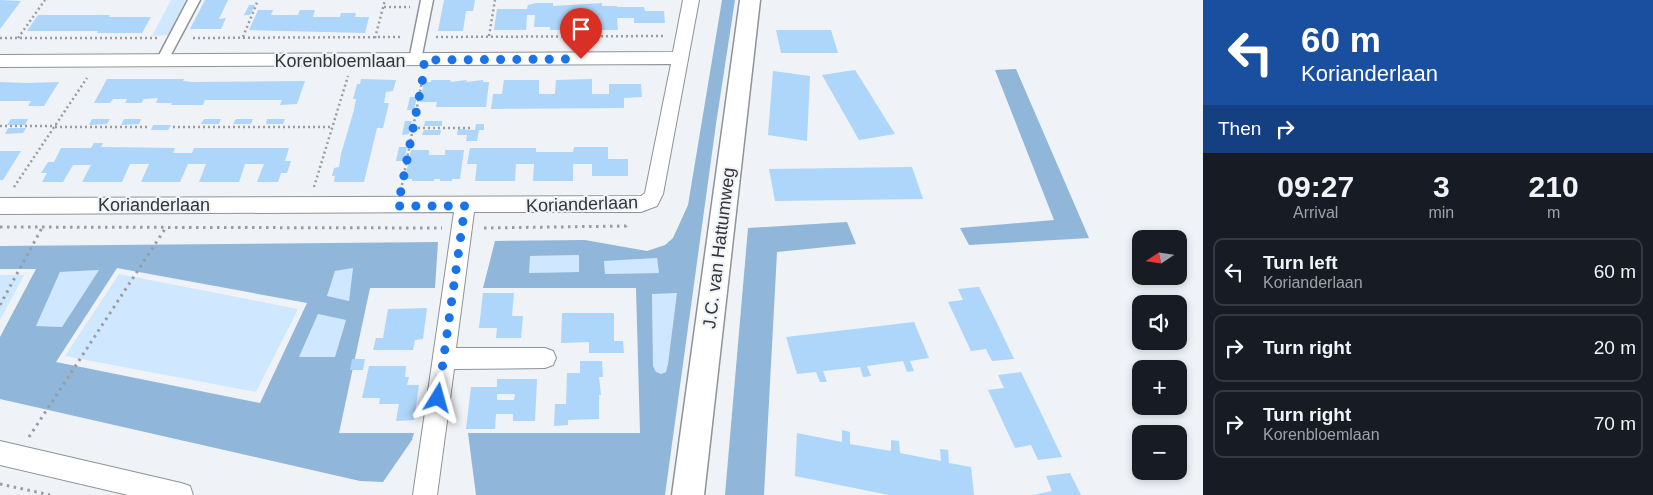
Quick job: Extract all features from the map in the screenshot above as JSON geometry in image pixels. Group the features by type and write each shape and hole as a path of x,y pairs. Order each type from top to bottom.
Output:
{"street":[{"path":"162,61 194,0"},
{"name":"Korianderlaan","path":"0,206 631,205 650,201 654,194 691,0"},
{"name":"J.C. van Hattumweg","path":"688,495 750,0"},
{"path":"419,60 419,37 426,4"},
{"name":"Korenbloemlaan","path":"0,61 361,61 679,58"},
{"path":"425,495 465,206"},
{"path":"444,359 545,358"},
{"path":"0,452 181,495"}],"path":[{"path":"18,38 45,0"},
{"path":"243,37 258,0"},
{"path":"309,205 333,127 361,61 376,36 385,0"},
{"path":"489,37 495,0"},
{"path":"383,7 426,4"},
{"path":"0,38 671,36"},
{"path":"398,206 424,72 419,60"},
{"path":"22,190 12,190 91,73 82,73"},
{"path":"0,126 148,128"},
{"path":"173,127 333,127"},
{"path":"413,128 470,128"},
{"path":"0,228 626,226 631,205"},
{"path":"0,305 37,239"},
{"path":"40,420 158,240"},
{"path":"0,484 50,495"}],"shaded area":[{"path":"171,0 186,0 168,35 152,36"},
{"path":"722,0 735,0 665,495 476,495 468,433 640,433 636,288 483,288 495,241 585,240 647,251 665,245 673,238 688,205","holes":["579,255 579,272 529,273 530,256","657,258 659,273 605,274 604,261","677,293 668,364 666,372 661,374 656,372 653,366 652,294"]},
{"path":"1016,69 1089,238 969,245 960,228 1054,220 995,70"},
{"path":"847,222 856,244 777,252 764,495 725,495 748,228"},
{"path":"438,242 435,288 370,288 339,433 414,433 412,440 383,482 360,481 0,399 0,337 36,269 0,269 0,246","holes":["117,268 307,303 260,403 56,362","353,268 349,301 327,296 335,271","99,270 62,327 36,326 60,272","318,314 346,320 335,357 299,357"]},
{"path":"579,255 579,272 529,273 529,256"},
{"path":"657,258 659,273 605,274 604,261"},
{"path":"353,268 349,301 327,296 335,271"},
{"path":"99,270 62,327 36,326 60,272"},
{"path":"119,274 298,309 256,392 65,356"},
{"path":"0,275 24,275 0,320"},
{"path":"652,293 678,293 668,364 666,372 661,374 656,372 653,366"},
{"path":"318,314 346,320 335,358 299,357"}],"building":[{"path":"0,0 21,1 0,29"},
{"path":"205,0 228,0 219,19 226,18 221,29 190,29"},
{"path":"444,0 475,0 473,11 466,11 463,31 438,31"},
{"path":"553,3 553,6 602,3 602,6 644,7 645,11 664,11 665,23 634,23 634,18 617,18 618,30 600,30 600,27 584,27 585,15 568,15 567,30 550,30 550,27 534,27 535,15 527,15 526,30 494,30 497,9 527,9 528,5"},
{"path":"249,5 255,5 250,15 244,15"},
{"path":"258,10 273,10 271,15 298,15 300,10 315,10 313,17 340,17 341,13 356,13 355,17 369,17 365,33 249,30"},
{"path":"38,15 151,17 142,33 27,31"},
{"path":"776,30 831,30 838,53 781,53"},
{"path":"855,70 895,134 859,140 822,75"},
{"path":"773,71 810,76 807,141 768,135"},
{"path":"107,79 184,79 183,81 191,82 305,81 297,104 280,105 282,100 205,100 203,105 171,105 172,103 156,103 158,98 144,99 141,103 125,103 127,99 113,99 110,103 94,103"},
{"path":"361,79 396,80 393,91 386,92 384,103 389,103 383,128 377,128 364,182 334,182 335,176 332,176 334,168 339,167 354,110 356,99 353,99 357,84 360,84"},
{"path":"592,79 592,94 609,94 609,84 641,84 642,97 624,98 624,108 491,109 493,94 502,94 504,80 539,80 539,94 555,94 556,80"},
{"path":"431,80 451,80 450,82 467,80 466,82 483,80 483,82 489,82 486,107 436,107 437,102 420,102 424,82 431,82"},
{"path":"0,82 59,82 44,106 28,106 31,101 0,101"},
{"path":"410,97 417,97 414,110 407,110"},
{"path":"11,119 28,119 25,125 7,125"},
{"path":"92,119 110,119 107,124 89,125"},
{"path":"124,119 141,119 139,124 121,125"},
{"path":"204,119 221,119 219,124 201,124"},
{"path":"236,119 253,119 251,124 233,124"},
{"path":"267,119 285,119 283,124 266,124"},
{"path":"405,121 412,121 409,134 402,135"},
{"path":"425,121 442,121 442,126 424,126"},
{"path":"476,124 484,124 484,130 479,130 477,141 466,141 467,135 457,135 458,129 475,130"},
{"path":"153,125 171,125 168,130 151,130"},
{"path":"8,128 26,128 23,133 5,134"},
{"path":"424,130 441,130 440,135 422,135"},
{"path":"94,143 103,143 101,147 175,148 173,153 192,153 194,148 289,148 285,161 291,161 287,173 281,173 278,182 257,182 264,164 245,164 239,182 199,182 206,164 188,164 180,182 141,182 149,164 130,164 122,182 82,182 91,165 73,165 63,182 42,182 47,173 41,173 48,162 54,162 61,148 91,148"},
{"path":"399,147 407,147 404,161 396,161"},
{"path":"574,147 608,147 608,159 628,159 628,176 592,176 592,164 573,164 573,181 533,181 534,164 516,164 515,181 475,181 477,164 467,164 470,148 536,148 536,152 573,152"},
{"path":"411,150 429,150 429,155 445,155 445,150 464,150 460,179 452,179 452,181 434,179 434,181 412,181 412,179 405,179"},
{"path":"0,151 21,151 3,180 0,180"},
{"path":"912,167 923,199 775,201 769,169"},
{"path":"979,287 1014,359 992,361 986,349 971,351 948,302 963,300 958,289"},
{"path":"483,293 514,293 512,316 523,316 521,338 496,338 497,328 479,328"},
{"path":"427,308 423,339 415,340 413,350 373,350 376,338 383,338 388,309"},
{"path":"562,313 614,313 614,341 623,341 624,353 589,353 589,342 561,343"},
{"path":"914,322 929,358 910,361 914,371 907,372 903,361 867,366 871,376 863,377 860,367 823,371 827,382 820,382 816,372 797,374 786,337"},
{"path":"352,359 365,359 363,370 350,370"},
{"path":"580,361 602,361 603,377 599,377 601,395 599,395 599,419 568,420 568,425 554,426 555,404 566,404 567,373 580,373"},
{"path":"369,366 406,366 405,377 409,377 407,385 419,385 414,420 396,421 399,404 379,404 380,398 362,398"},
{"path":"1021,372 1062,457 1038,460 1031,445 1015,448 988,390 1004,388 998,375"},
{"path":"497,379 537,379 535,421 513,421 513,414 496,414 495,429 466,429 471,387 497,387","holes":["497,394 515,394 514,400 497,400"]},
{"path":"842,430 850,432 850,444 891,451 891,440 899,441 900,453 941,461 940,449 948,450 949,463 971,467 974,495 889,495 795,476 797,433 842,442"},
{"path":"1070,473 1081,495 1033,495 1052,491 1046,476"}],"route":[{"path":"438,398 465,206 398,206 424,72 424,60 581,59"}]}
